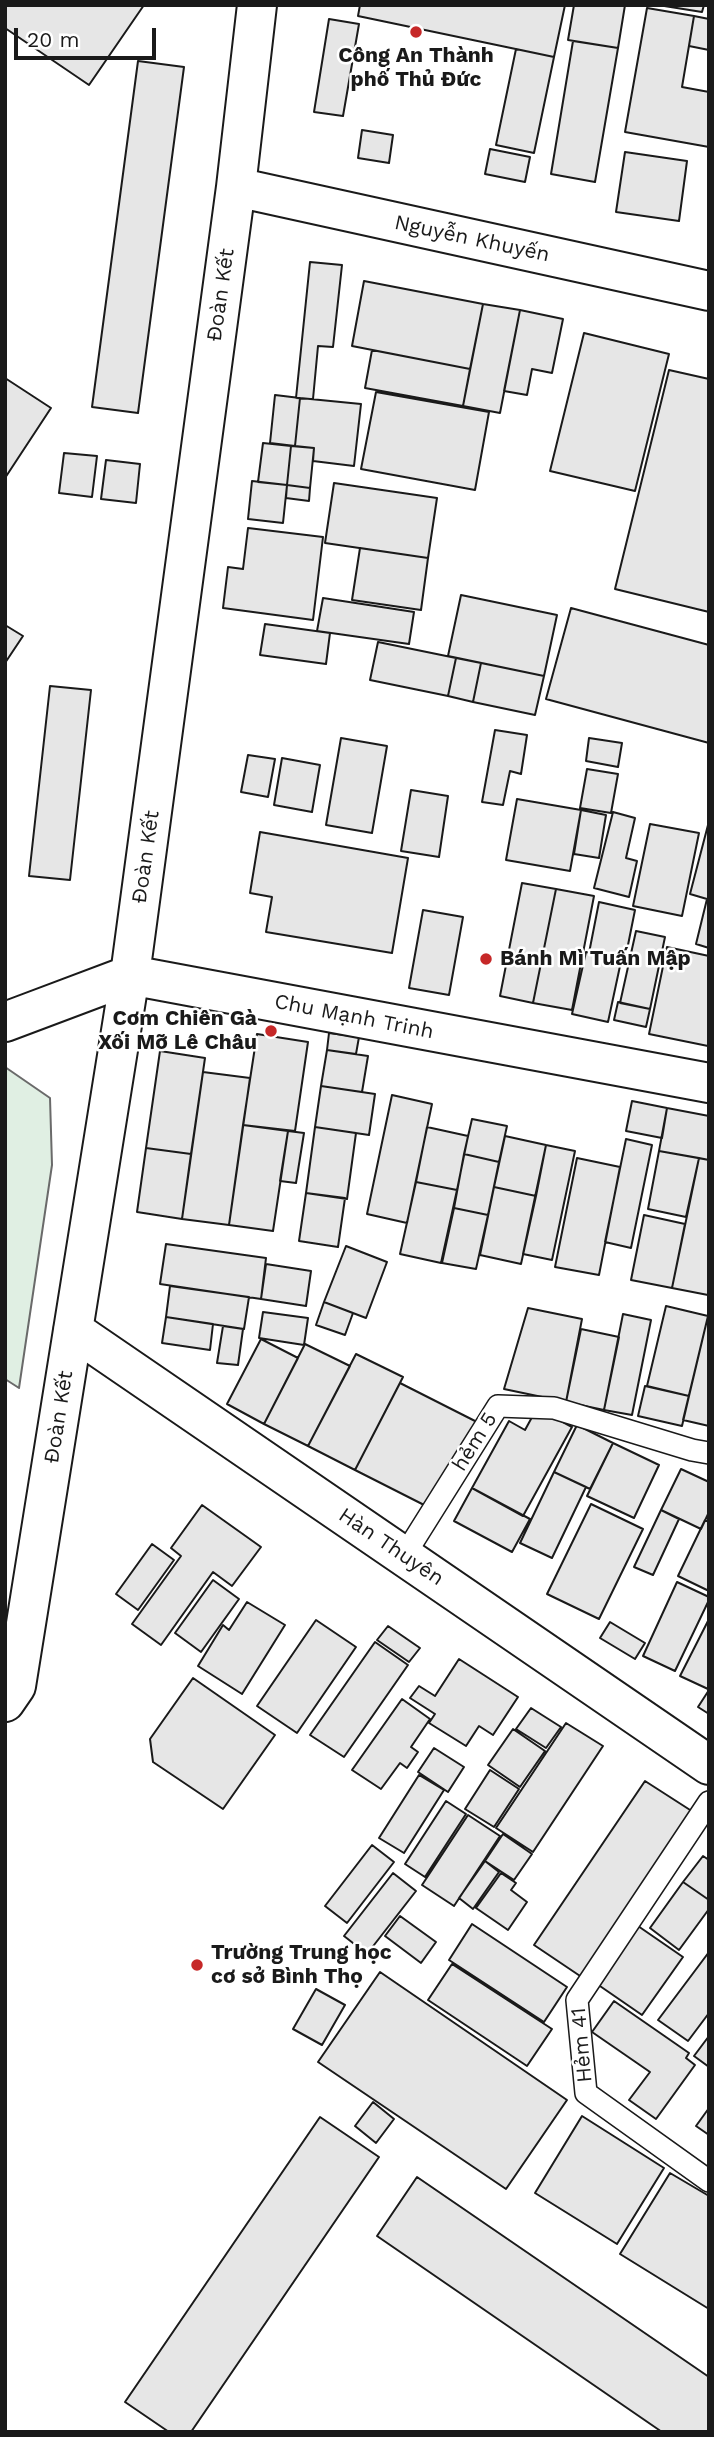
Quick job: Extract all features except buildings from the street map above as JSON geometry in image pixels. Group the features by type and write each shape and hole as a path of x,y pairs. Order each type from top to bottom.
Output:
{"street":[{"name":"Đoàn Kết","path":"5,1702 16,1686 130,975 236,187 257,5"},
{"name":"Nguyễn Khuyến","path":"236,187 709,291"},
{"path":"5,1022 130,975"},
{"name":"Chu Mạnh Trinh","path":"130,975 709,1083"},
{"name":"Hàn Thuyên","path":"73,1330 709,1765"}],"lane":[{"name":"hẻm 5","path":"404,1556 498,1406 554,1408 709,1453"},
{"name":"Hẻm 41","path":"709,1802 577,2000 586,2092 709,2181"}],"green space":[{"path":"5,1067 50,1098 52,1165 19,1388 5,1379"}],"place":[{"name":"Công An Thành phố Thủ Đức","path":"416,32"},
{"name":"Bánh Mì Tuấn Mập","path":"486,959"},
{"name":"Cơm Chiên Gà Xối Mỡ Lê Châu","path":"271,1031"},
{"name":"Trường Trung học cơ sở Bình Thọ","path":"197,1965"}]}
